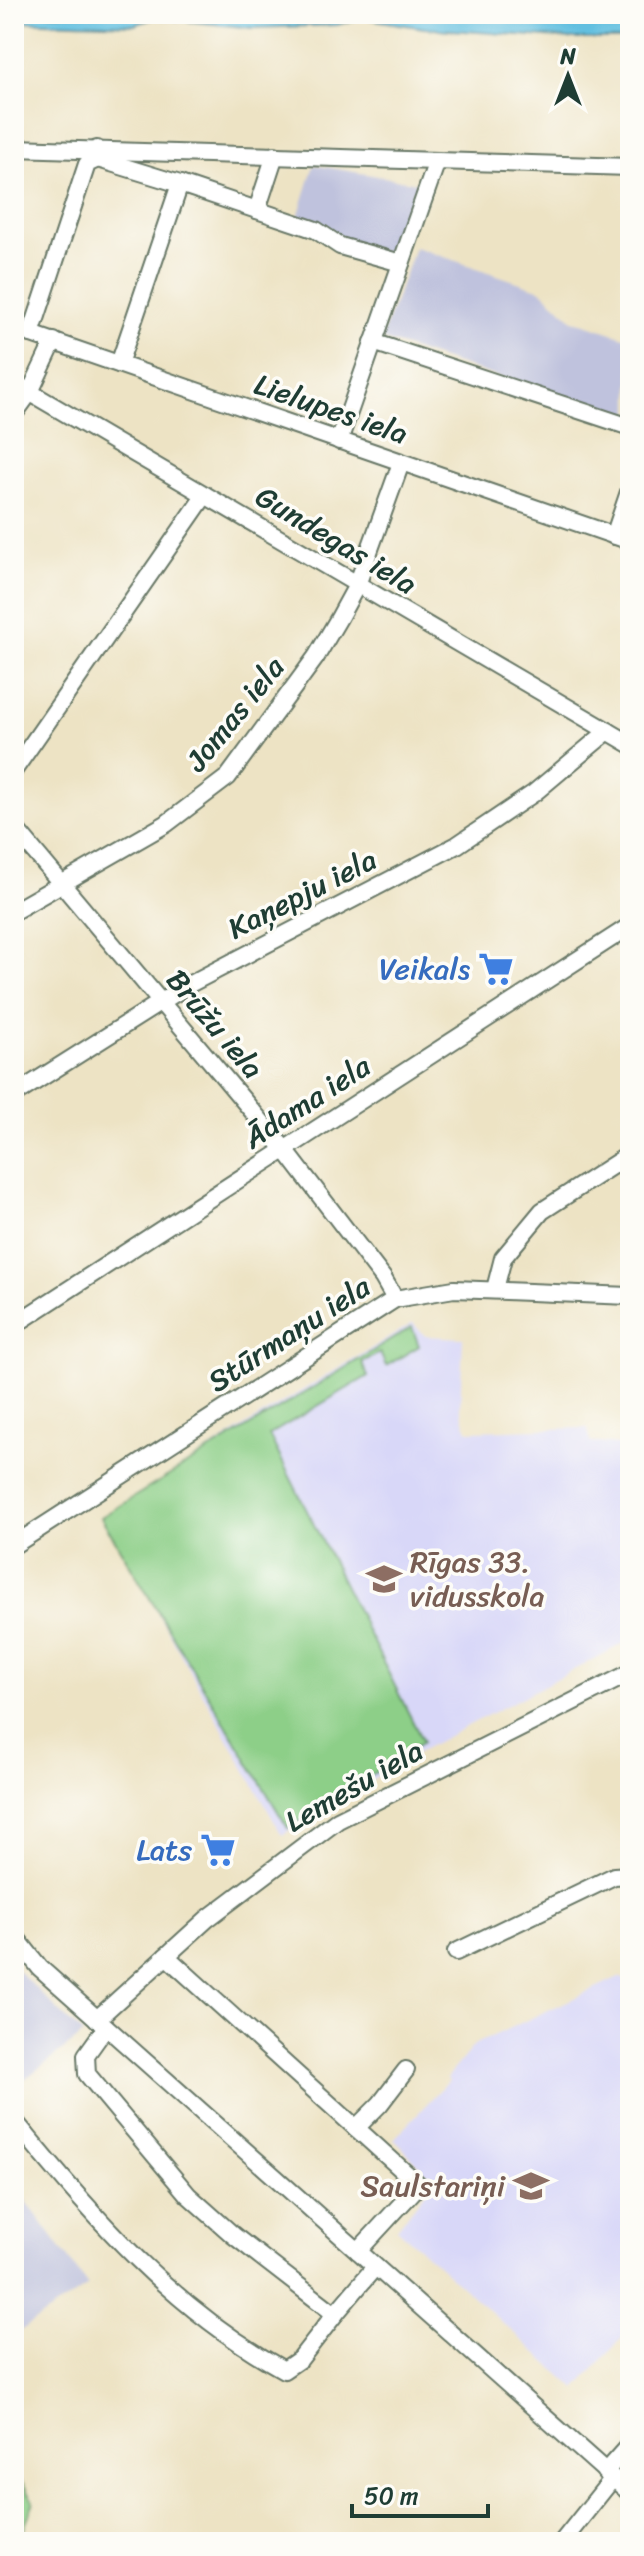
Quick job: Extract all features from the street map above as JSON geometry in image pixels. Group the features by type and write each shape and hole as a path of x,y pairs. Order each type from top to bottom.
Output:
{"street":[{"path":"14,148 98,154 275,155 630,167"},
{"path":"98,154 316,230 340,246 401,263"},
{"path":"31,334 87,164 98,154"},
{"path":"257,210 275,155"},
{"path":"339,441 437,161"},
{"path":"119,364 180,184"},
{"name":"Lielupes iela","path":"14,328 622,538"},
{"path":"14,414 30,392 54,341"},
{"path":"373,342 630,427"},
{"name":"Gundegas iela","path":"14,383 630,744"},
{"name":"Jomas iela","path":"14,911 166,824 228,777 316,657 357,585 401,463"},
{"path":"622,538 630,489"},
{"path":"14,770 205,495"},
{"name":"Kaņepju iela","path":"14,1095 159,1002 457,845 534,793 608,731"},
{"name":"Brūžu iela","path":"14,827 285,1150 395,1299"},
{"name":"Ādama iela","path":"14,1325 630,926"},
{"path":"495,1289 503,1258 542,1211 630,1154"},
{"name":"Stūrmaņu iela","path":"14,1545 395,1299 445,1290 495,1289 630,1296"},
{"name":"Lemešu iela","path":"335,2314 233,2235 188,2195 127,2127 87,2074 86,2055 102,2023 166,1956 207,1919 338,1820 630,1673"},
{"path":"456,1952 614,1876 630,1875"},
{"path":"14,1935 40,1968 630,2493"},
{"path":"166,1956 419,2185 358,2251"},
{"path":"356,2128 380,2104 406,2070"},
{"path":"14,2120 76,2196 167,2290 262,2358 284,2370 300,2359 375,2267"},
{"path":"562,2542 630,2444"}],"shaded area":[{"path":"314,165 424,184 397,257 339,239 298,217"},
{"path":"415,247 541,290 573,320 630,339 630,420 381,339"},
{"name":"Rīgas 33. vidusskola","path":"413,1323 425,1336 463,1338 460,1408 468,1431 588,1428 590,1442 619,1445 630,1466 630,1640 422,1750 282,1835 104,1518 270,1410"},
{"path":"14,1967 83,2035 14,2087"},
{"name":"Saulstariņi","path":"619,1977 630,1982 630,2329 576,2389 397,2228 434,2181 394,2139 449,2080 447,2078 474,2045"},
{"path":"14,2184 88,2286 14,2335"}],"green space":[{"path":"412,1327 419,1346 386,1366 380,1353 362,1362 368,1376 269,1435 423,1742 288,1828 101,1517"},
{"path":"14,2470 34,2501 23,2532 44,2542 14,2542"}],"water":[{"path":"14,14 630,14 630,39 572,39 424,28 363,18 337,25 253,28 155,18 135,25 14,21"}],"place":[{"name":"Veikals","path":"496,969"},
{"name":"Rīgas 33. vidusskola","path":"384,1579"},
{"name":"Lats","path":"218,1850"},
{"name":"Saulstariņi","path":"531,2186"}]}
